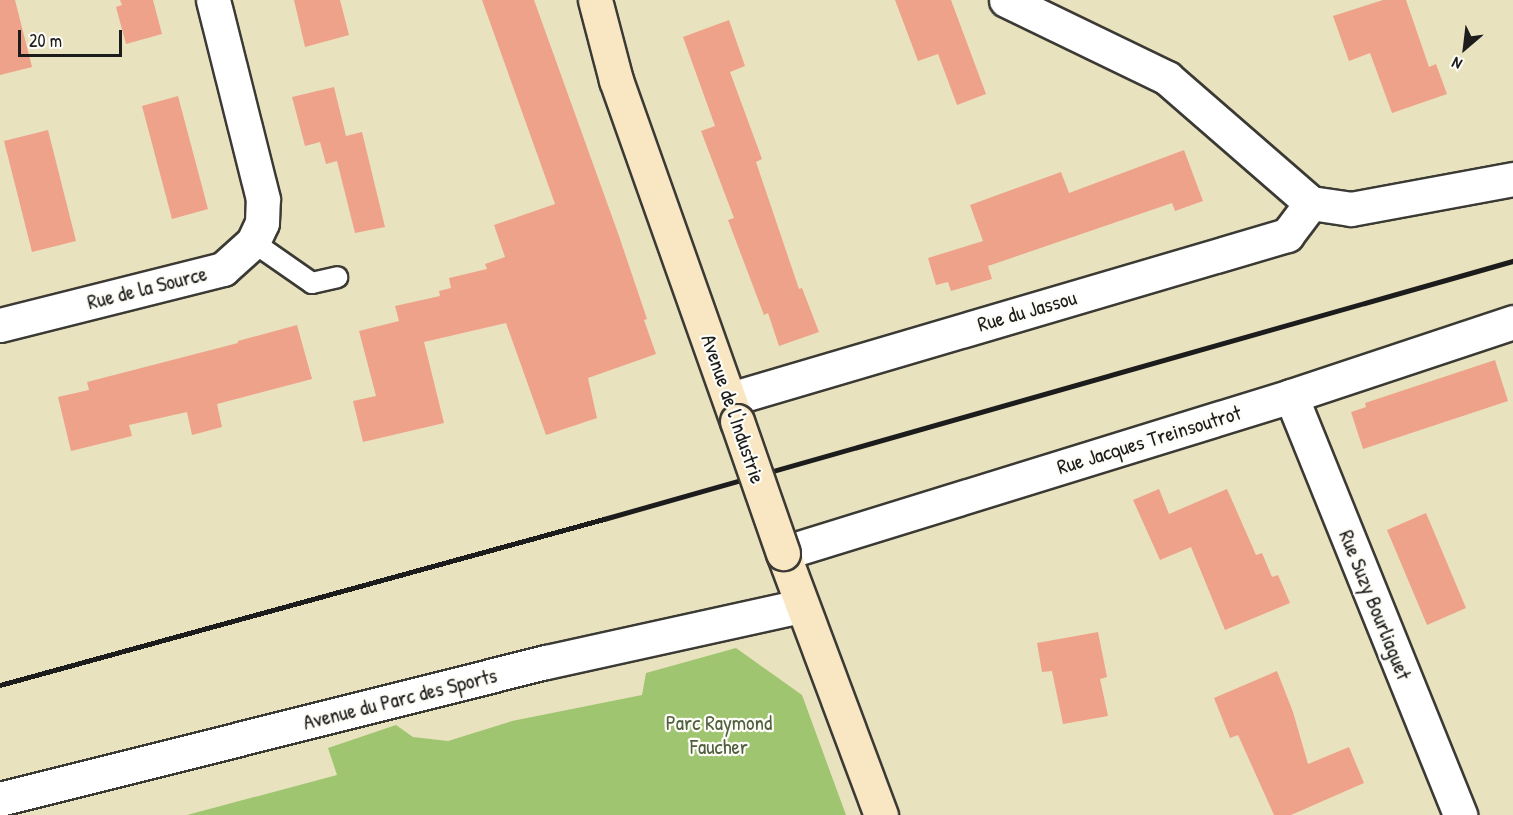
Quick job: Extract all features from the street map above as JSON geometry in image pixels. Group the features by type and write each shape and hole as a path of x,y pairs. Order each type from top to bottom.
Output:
{"main road":[{"name":"Avenue de l'Industrie","path":"595,0 616,80 734,410 801,606 880,815"}],"street":[{"name":"Rue de la Source","path":"0,325 223,269 253,242 262,223 263,199 213,0"},
{"path":"1006,0 1167,78 1311,203 1352,209 1513,178"},
{"name":"Rue du Jassou","path":"734,410 1287,235 1311,203"},
{"name":"Rue Jacques Treinsoutrot","path":"783,553 1291,396 1513,322"},
{"name":"Rue Suzy Bourliaguet","path":"1291,396 1460,815"},
{"name":"Avenue du Parc des Sports","path":"0,799 546,662 801,606"}],"lane":[{"path":"253,242 312,283 337,277"}],"green space":[{"name":"Parc Raymond Faucher","path":"736,648 802,695 846,815 187,815 337,775 328,748 396,725 413,737 448,741 512,721 642,695 646,673"}],"building":[{"path":"0,0 15,0 32,67 0,75"},
{"path":"120,0 153,0 162,34 126,44 116,7 122,5"},
{"path":"294,0 340,0 349,35 305,47"},
{"path":"482,0 534,0 619,236 647,319 644,320 656,354 588,378 597,418 546,435 506,323 424,342 444,423 363,442 353,401 376,396 359,331 399,321 395,306 440,296 439,291 451,288 449,278 487,269 485,264 505,257 494,225 555,204"},
{"path":"895,0 951,0 986,94 957,105 938,54 918,61"},
{"path":"1383,0 1406,0 1429,67 1436,64 1447,94 1392,113 1370,53 1349,61 1333,16"},
{"path":"729,20 745,66 730,72 762,159 756,162 799,289 802,288 819,332 779,346 768,313 764,315 728,220 734,218 701,131 715,126 683,37"},
{"path":"334,87 346,136 362,132 385,227 355,233 337,161 326,164 320,142 305,146 292,97"},
{"path":"178,96 208,209 172,219 142,106"},
{"path":"48,130 76,241 32,252 4,141"},
{"path":"1184,150 1203,201 1175,211 1172,203 988,266 992,279 951,291 948,282 936,285 928,258 983,241 970,205 1061,172 1069,193"},
{"path":"297,325 312,379 217,404 222,427 192,435 187,412 129,425 132,436 71,451 58,397 89,390 87,382 238,343 238,341"},
{"path":"1495,360 1508,401 1363,449 1351,412 1366,407 1365,403"},
{"path":"1159,489 1169,514 1227,489 1256,555 1262,553 1272,577 1278,575 1290,603 1225,630 1191,547 1160,560 1133,500"},
{"path":"1426,513 1466,608 1427,625 1387,530"},
{"path":"1098,632 1107,677 1100,679 1108,716 1063,724 1052,671 1042,672 1037,643"},
{"path":"1277,671 1293,712 1308,764 1349,747 1364,783 1291,815 1274,815 1238,735 1230,738 1214,698"}],"railway":[{"path":"0,685 604,519 1513,261"}]}
